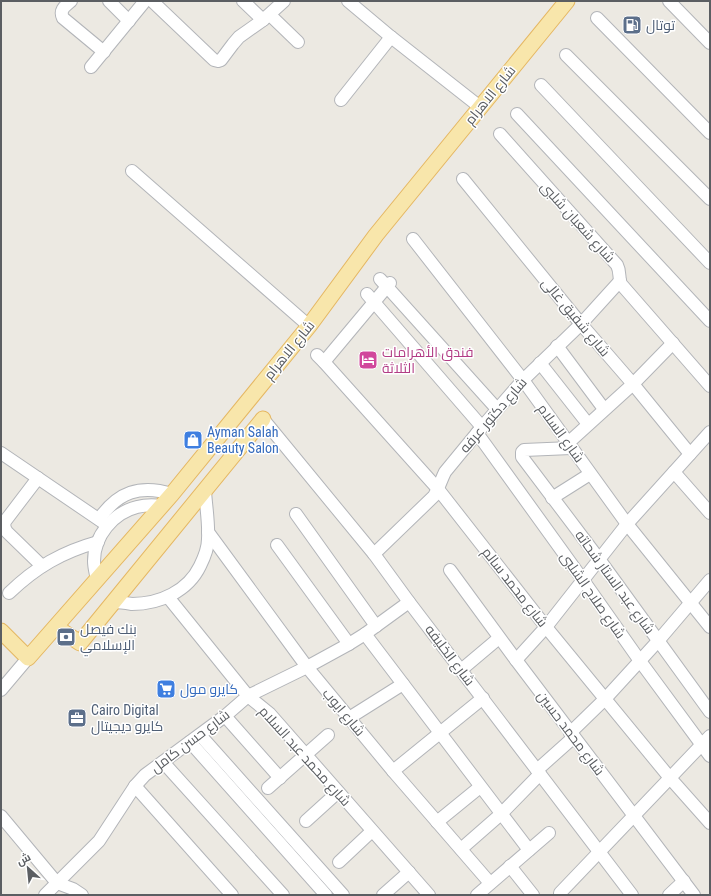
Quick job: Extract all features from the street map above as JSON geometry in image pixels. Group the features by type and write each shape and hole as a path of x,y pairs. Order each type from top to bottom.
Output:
{"main road":[{"name":"شارع الاهرام","path":"28,658 172,494 309,326 376,235 567,1"},
{"path":"56,627 80,643 263,419"},
{"path":"1,631 28,658"}],"street":[{"path":"71,1 61,10 63,18 104,52"},
{"path":"109,1 129,21"},
{"path":"91,67 145,1"},
{"path":"152,1 214,60 218,61 220,61 239,37 266,18 284,1"},
{"path":"243,1 298,42"},
{"path":"348,1 480,107"},
{"path":"669,1 710,43"},
{"path":"597,18 710,133"},
{"path":"341,100 391,37"},
{"path":"566,55 710,199"},
{"path":"541,85 710,263"},
{"path":"517,114 710,321"},
{"name":"شارع شعبان شلبى","path":"500,134 617,265 620,272 620,281 710,386"},
{"path":"132,171 309,326"},
{"name":"شارع شفيق غالى","path":"463,179 581,324 633,384 690,454"},
{"name":"شارع السلام","path":"413,239 523,380 627,524 710,627"},
{"name":"شارع دكتور عرفه","path":"374,554 434,496 445,472 479,430 523,380 581,324 620,281"},
{"path":"371,297 386,283 497,409"},
{"name":"شارع محمد سالم","path":"371,297 320,358 438,489 546,627 670,778 710,823"},
{"name":"شارع صلاح الشلبى","path":"371,297 479,430 640,661 706,741 710,756"},
{"path":"570,445 588,424 633,384 673,343"},
{"path":"557,346 604,410"},
{"path":"540,363 588,424"},
{"name":"شارع الخليفه","path":"263,419 374,554 632,895"},
{"path":"516,660 546,627 627,524 710,432"},
{"name":"شارع عبد الستار شحاته","path":"570,445 524,450 522,452 522,457 599,559 710,712"},
{"path":"1,454 103,522"},
{"path":"674,472 710,513"},
{"path":"552,498 590,474"},
{"path":"38,478 6,520 4,525 7,532 42,566"},
{"path":"97,580 94,561 95,551 102,533 106,509 114,501 136,491 160,491 172,494"},
{"path":"114,602 133,604 157,600 168,597 180,590 189,582 197,572 207,548 208,532 204,491"},
{"path":"103,522 138,506 162,506"},
{"path":"296,514 376,626"},
{"name":"شارع ايوب","path":"208,532 307,667 393,771 461,849 486,890"},
{"path":"9,594 20,583 53,559 98,542"},
{"path":"277,545 349,644"},
{"name":"شارع محمد حسين","path":"450,570 499,638 694,895"},
{"path":"461,849 501,814 658,641 710,580"},
{"name":"شارع محمد عبد السلام","path":"168,597 248,696 270,714 428,895"},
{"name":"شارع حسن كامل","path":"45,895 100,841 135,786 145,775 225,716 248,696 307,667 349,644 409,602"},
{"path":"365,634 529,850"},
{"path":"461,670 499,638"},
{"name":"شارع الاهرام","path":"1,690 28,658"},
{"path":"349,718 403,684"},
{"path":"393,771 483,698"},
{"path":"225,716 280,778"},
{"path":"200,735 343,895"},
{"path":"268,788 328,736"},
{"path":"560,893 706,741"},
{"path":"190,742 326,895"},
{"path":"163,762 283,895"},
{"path":"135,786 232,895"},
{"path":"437,822 480,786"},
{"path":"306,821 338,792"},
{"path":"1,816 57,883 73,889 82,895"},
{"path":"339,862 372,831"},
{"path":"486,890 510,866 549,833"},
{"path":"510,866 533,895"},
{"path":"383,895 409,872"},
{"path":"669,895 684,881"}],"place":[{"name":"توتال","path":"632,25"},
{"name":"فندق الأهرامات الثلاثة","path":"368,360"},
{"name":"Ayman Salah Beauty Salon","path":"193,440"},
{"name":"بنك فيصل الإسلامي","path":"66,637"},
{"name":"كايرو مول","path":"166,689"},
{"name":"Cairo Digital كايرو ديجيتال","path":"77,718"}]}
